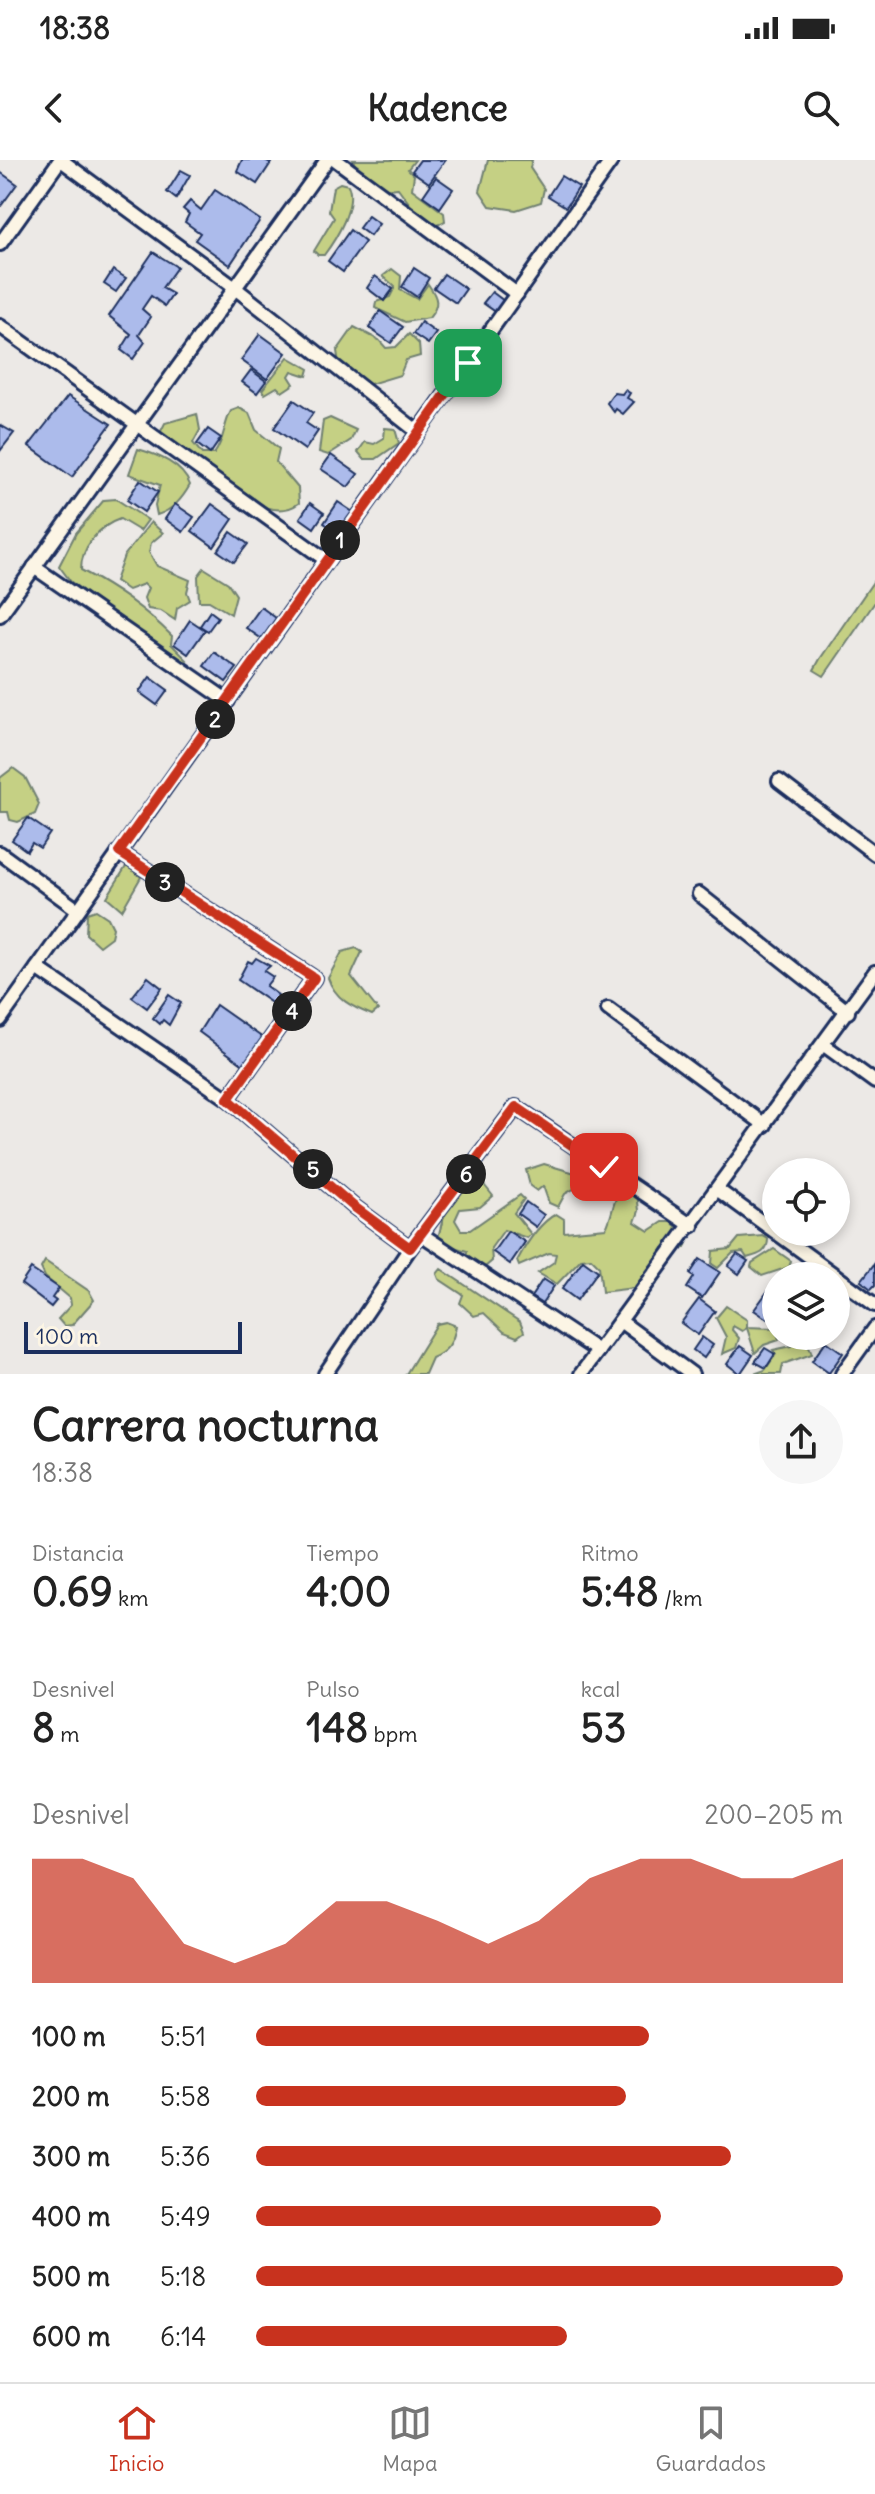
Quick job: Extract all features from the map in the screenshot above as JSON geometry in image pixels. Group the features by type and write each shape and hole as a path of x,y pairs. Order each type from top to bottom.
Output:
{"street":[{"path":"0,244 60,160 235,288 418,432"},
{"path":"0,615 327,160"},
{"path":"336,160 517,294"},
{"path":"0,1020 612,160"},
{"path":"0,326 326,560"},
{"path":"34,567 228,701"},
{"path":"779,781 875,854"},
{"path":"119,852 314,978 228,1099"},
{"path":"0,853 78,910"},
{"path":"699,894 848,1012"},
{"path":"37,968 228,1099 353,1206 410,1248"},
{"path":"581,1374 875,972"},
{"path":"608,1009 765,1125"},
{"path":"824,1045 875,1082"},
{"path":"325,1374 410,1248 516,1107 692,1226"},
{"path":"718,1190 817,1262"},
{"path":"421,1234 598,1351"},
{"path":"850,1286 875,1305"},
{"path":"620,1321 692,1374"},
{"path":"842,1374 875,1328"}],"green space":[{"path":"353,160 415,160 408,169 414,175 412,189 444,213 445,221 434,227 420,218 398,188 371,182"},
{"path":"488,160 532,160 530,168 544,189 541,202 516,210 490,206 480,191"},
{"path":"340,183 348,185 348,212 329,248 324,255 318,255 314,251 334,218 329,211 333,187"},
{"path":"392,269 401,276 400,290 417,299 428,284 436,301 429,318 405,322 375,308 376,302 390,297 395,287 383,276"},
{"path":"354,327 379,340 386,348 396,347 409,334 419,344 420,356 406,360 400,375 367,385 339,364 337,351"},
{"path":"288,357 309,369 307,376 292,371 289,376 294,384 282,392 277,387 265,394 262,390"},
{"path":"239,408 249,413 256,430 279,449 276,462 298,488 299,503 284,509 267,508 248,501 210,477 163,439 161,431 165,423 197,414 200,430 193,443 202,454 214,454 231,411"},
{"path":"330,418 356,430 351,440 328,455 319,452 323,421"},
{"path":"385,428 395,429 399,443 376,459 364,459 358,452 365,442 374,444 384,438"},
{"path":"138,449 175,466 190,485 176,503 157,515 155,505 160,485 129,474"},
{"path":"116,499 148,520 140,531 120,519 98,532 84,553 81,570 129,600 172,636 171,644 187,660 182,664 71,582 59,566 76,533 104,500"},
{"path":"151,522 163,533 151,543 149,552 157,566 190,580 187,592 190,600 177,608 175,620 161,611 148,609 144,598 148,588 144,584 128,590 115,581 124,556"},
{"path":"204,568 228,583 236,595 231,614 209,601 199,601 198,576"},
{"path":"875,579 875,602 824,676 814,670"},
{"path":"13,768 25,777 39,804 35,814 18,822 10,820 8,812 0,812 0,778"},
{"path":"127,865 141,877 122,910 107,897"},
{"path":"96,910 108,918 113,928 111,937 99,946 86,934 87,913"},
{"path":"356,948 362,952 351,976 378,1010 372,1015 345,1001 335,992 328,978 342,952"},
{"path":"544,1164 582,1175 577,1187 565,1194 558,1207 549,1203 543,1186 537,1191 530,1186 526,1170"},
{"path":"481,1181 493,1196 480,1207 460,1209 455,1220 461,1230 470,1230 520,1195 524,1199 514,1213 531,1234 527,1238 504,1230 491,1248 492,1261 477,1274 466,1271 467,1251 441,1243 438,1238 446,1210 455,1194"},
{"path":"624,1186 637,1193 639,1211 635,1222 649,1231 663,1222 672,1222 688,1240 685,1248 663,1248 660,1258 664,1273 634,1288 602,1292 599,1266 591,1258 581,1259 557,1284 538,1273 554,1262 556,1254 549,1253 519,1266 517,1261 529,1241 556,1214 564,1219 564,1232 606,1228"},
{"path":"762,1236 762,1246 767,1246 747,1258 743,1252 733,1253 718,1268 712,1264 713,1251 730,1249 739,1238"},
{"path":"774,1249 791,1261 762,1262 762,1276 751,1267 752,1263"},
{"path":"45,1261 89,1291 94,1300 72,1325 64,1326 58,1319 71,1305 70,1298 45,1277 41,1268"},
{"path":"441,1269 520,1322 524,1332 517,1337 504,1332 484,1313 474,1316 460,1303 463,1295 439,1279 437,1274"},
{"path":"726,1306 747,1320 747,1327 762,1328 762,1347 755,1353 747,1328 742,1331 733,1326 732,1330 739,1338 736,1348 722,1354 726,1337 716,1318"},
{"path":"446,1322 456,1326 449,1346 432,1358 425,1374 406,1374 437,1324"},
{"path":"773,1350 810,1350 812,1354 783,1364 781,1374 754,1374 765,1370 776,1354"}],"building":[{"path":"242,160 271,163 257,184 237,171"},
{"path":"420,160 445,160 429,183 412,171"},
{"path":"181,170 190,175 176,199 167,192"},
{"path":"0,172 17,184 1,206 0,206"},
{"path":"561,176 579,187 566,207 548,196"},
{"path":"436,177 453,189 440,208 423,196"},
{"path":"215,190 260,220 230,265 195,240 200,233 185,222 189,214 183,209 190,201 201,210"},
{"path":"368,216 379,224 370,236 359,228"},
{"path":"350,230 365,242 343,272 328,261"},
{"path":"153,252 177,267 162,288 173,294 165,306 151,296 142,309 151,317 139,335 145,342 133,359 121,350 131,334 109,316"},
{"path":"414,268 429,278 417,297 402,287"},
{"path":"113,270 126,278 116,292 104,284"},
{"path":"444,274 466,289 456,303 434,288"},
{"path":"375,276 393,289 384,301 367,288"},
{"path":"492,292 508,304 500,315 483,303"},
{"path":"380,311 403,327 391,343 369,328"},
{"path":"421,322 436,333 428,344 413,334"},
{"path":"260,334 286,353 267,379 241,360"},
{"path":"251,370 266,381 257,393 242,382"},
{"path":"625,390 630,393 627,398 634,402 623,414 616,409 614,412 607,403 614,393 622,394"},
{"path":"68,396 111,424 72,477 29,446"},
{"path":"294,400 313,413 306,423 318,431 305,450 274,428"},
{"path":"0,425 14,433 0,451"},
{"path":"208,429 221,438 210,454 197,444"},
{"path":"331,455 358,474 348,487 321,469"},
{"path":"140,480 158,492 144,512 127,500"},
{"path":"338,502 356,514 341,535 324,523"},
{"path":"310,503 324,513 314,528 300,518"},
{"path":"175,504 194,517 183,532 165,519"},
{"path":"212,504 233,519 214,547 192,531"},
{"path":"231,532 248,544 234,562 218,551"},
{"path":"261,607 276,618 262,639 246,628"},
{"path":"210,611 218,617 208,631 200,626"},
{"path":"190,620 205,630 188,654 174,644"},
{"path":"214,652 237,668 226,682 204,666"},
{"path":"150,677 168,690 157,705 139,692"},
{"path":"28,818 50,833 40,848 32,843 27,851 12,840"},
{"path":"256,958 270,966 264,971 273,977 266,986 278,995 273,1004 238,980 248,961 252,963"},
{"path":"148,977 162,988 147,1008 132,997"},
{"path":"169,995 181,1003 169,1025 163,1020 160,1024 153,1018"},
{"path":"216,1005 263,1038 245,1066 199,1032"},
{"path":"526,1202 544,1215 536,1227 518,1214"},
{"path":"508,1231 525,1242 510,1264 493,1252"},
{"path":"737,1254 748,1261 739,1274 728,1266"},
{"path":"700,1259 720,1272 702,1298 687,1288 694,1277 690,1274"},
{"path":"583,1260 598,1271 577,1300 562,1289"},
{"path":"875,1263 875,1285 871,1289 861,1281"},
{"path":"31,1269 59,1288 52,1298 56,1301 51,1307 21,1284"},
{"path":"543,1279 554,1286 542,1304 531,1297"},
{"path":"699,1299 715,1311 698,1335 681,1323"},
{"path":"762,1299 762,1316 754,1310"},
{"path":"702,1337 713,1345 704,1358 693,1350"},
{"path":"740,1346 753,1355 740,1374 727,1364"},
{"path":"764,1350 775,1354 766,1368 755,1362"},
{"path":"820,1350 839,1350 843,1353 829,1373 812,1361"}],"route":[{"path":"468,363 119,852 314,978 228,1099 317,1172 353,1206 410,1248 516,1107 604,1167"}]}
